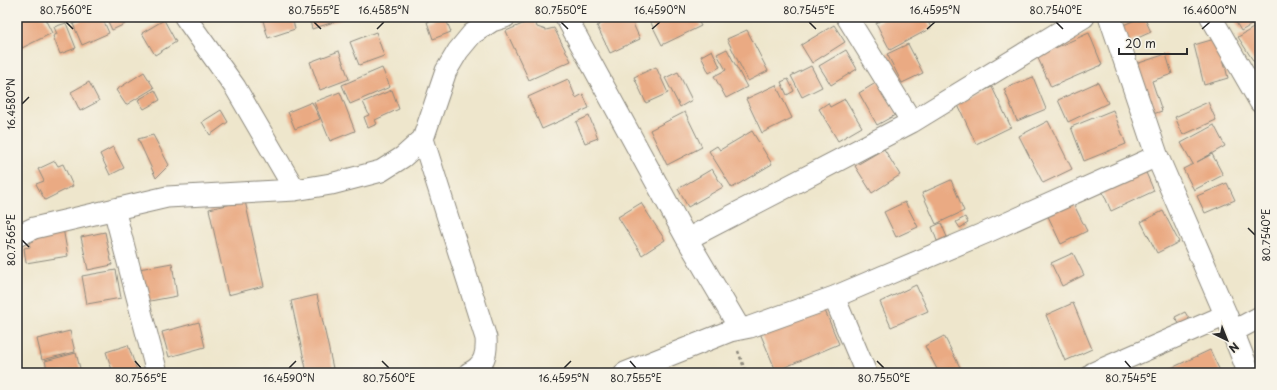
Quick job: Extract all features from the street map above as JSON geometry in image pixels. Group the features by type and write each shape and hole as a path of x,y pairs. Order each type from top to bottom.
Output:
{"main road":[{"path":"1110,17 1157,156 1249,373"}],"street":[{"path":"186,17 235,87 295,190"},
{"path":"566,17 687,239 740,329"},
{"path":"847,17 912,122"},
{"path":"687,239 912,122 1084,17"},
{"path":"1211,17 1260,102"},
{"path":"17,236 34,228 167,197 295,190 331,184 381,171 403,157 423,139 446,71 458,51 472,34 500,18"},
{"path":"423,139 486,338 487,352 483,362 469,373"},
{"path":"625,373 730,331 750,328 834,297 986,233 1157,156"},
{"path":"114,209 157,373"},
{"path":"834,297 866,373"},
{"path":"1093,373 1229,323 1260,317"}],"building":[{"path":"17,17 44,17 52,33 22,48 17,39"},
{"path":"88,17 102,17 109,33 82,45 73,24"},
{"path":"106,17 122,17 125,24 112,30"},
{"path":"262,17 292,17 295,29 268,38"},
{"path":"309,17 349,17 312,29"},
{"path":"440,17 445,17 451,32 433,39 427,22"},
{"path":"599,17 630,17 640,39 610,53 597,26 602,23"},
{"path":"648,17 696,17 701,26 662,45"},
{"path":"888,17 926,17 931,28 890,50 876,23"},
{"path":"1144,17 1151,32 1129,42 1121,26"},
{"path":"1233,17 1260,17 1260,20 1241,31"},
{"path":"534,19 537,27 546,30 554,28 571,61 529,80 506,31"},
{"path":"164,20 176,42 155,55 142,33"},
{"path":"66,23 76,48 60,54 53,36 57,34 54,27"},
{"path":"1260,24 1260,62 1256,65 1238,37"},
{"path":"834,25 845,42 812,63 801,45"},
{"path":"747,30 768,71 748,81 727,39"},
{"path":"376,32 384,56 359,65 350,42"},
{"path":"1089,33 1102,65 1051,87 1037,56"},
{"path":"1218,38 1228,78 1204,85 1194,45"},
{"path":"908,44 923,73 902,83 887,54"},
{"path":"727,49 747,87 726,98 714,76 726,70 717,54"},
{"path":"712,50 720,67 709,73 701,56"},
{"path":"846,50 857,69 831,85 819,66"},
{"path":"339,51 349,79 320,90 310,62"},
{"path":"1166,54 1172,74 1152,81 1162,111 1153,114 1136,64"},
{"path":"811,66 822,87 802,97 791,76"},
{"path":"656,67 668,93 646,103 634,77"},
{"path":"382,68 390,87 350,104 342,85"},
{"path":"144,72 154,88 126,105 116,90"},
{"path":"678,72 692,100 680,107 665,78"},
{"path":"1033,77 1046,109 1017,121 1004,89"},
{"path":"568,79 576,98 583,94 589,108 542,129 528,97"},
{"path":"788,79 794,91 787,95 781,82"},
{"path":"879,81 897,114 877,125 859,93"},
{"path":"89,82 99,101 80,111 71,92"},
{"path":"1098,82 1108,103 1068,122 1058,100"},
{"path":"776,85 792,118 762,133 746,99"},
{"path":"992,87 1011,127 976,144 957,103"},
{"path":"155,90 160,100 144,109 138,100"},
{"path":"392,90 399,109 375,120 377,124 368,128 364,117 369,115 363,102"},
{"path":"340,92 355,131 330,141 314,102"},
{"path":"845,99 862,127 838,141 819,109 828,103 830,107"},
{"path":"312,102 320,119 295,129 288,112"},
{"path":"1208,102 1216,120 1183,135 1175,117"},
{"path":"221,110 228,122 210,135 202,122"},
{"path":"1113,110 1126,144 1084,161 1071,127"},
{"path":"685,112 702,147 667,165 650,130"},
{"path":"589,116 598,138 585,143 576,122"},
{"path":"1048,121 1072,169 1043,183 1019,136"},
{"path":"1214,125 1225,146 1197,162 1212,154 1223,175 1194,190 1183,169 1193,164 1181,143"},
{"path":"752,131 772,164 732,188 709,151 717,146 720,150"},
{"path":"153,135 169,165 156,178 138,139"},
{"path":"113,147 124,168 110,175 100,154"},
{"path":"884,149 900,175 872,193 855,166"},
{"path":"55,161 58,166 63,164 73,186 45,200 36,184 44,181 38,169"},
{"path":"1144,168 1154,191 1111,211 1101,188"},
{"path":"712,169 723,187 688,207 678,189"},
{"path":"951,180 964,211 936,224 922,193"},
{"path":"1227,183 1235,200 1205,213 1197,196"},
{"path":"245,201 264,286 228,295 209,209"},
{"path":"1072,201 1087,231 1061,244 1047,214"},
{"path":"905,202 918,227 896,237 884,212"},
{"path":"641,203 665,240 642,255 618,217"},
{"path":"1163,211 1179,242 1157,253 1141,222"},
{"path":"965,217 968,223 960,228 956,222"},
{"path":"941,223 947,237 937,241 932,227"},
{"path":"63,228 68,256 26,263 24,248 30,247 27,235"},
{"path":"105,232 112,265 88,270 81,237"},
{"path":"1073,253 1084,275 1062,286 1051,263"},
{"path":"172,263 177,296 134,304 128,271"},
{"path":"116,270 121,298 87,304 82,276"},
{"path":"916,285 928,311 891,327 880,302"},
{"path":"317,295 334,373 307,373 291,301"},
{"path":"1073,303 1092,349 1065,361 1046,315"},
{"path":"823,306 839,344 776,371 760,333"},
{"path":"1185,312 1193,326 1184,332 1175,317"},
{"path":"199,322 205,347 169,357 162,332"},
{"path":"70,331 75,352 42,360 37,339"},
{"path":"944,336 963,373 939,373 925,346"},
{"path":"128,345 138,373 113,373 106,352"},
{"path":"1210,350 1221,373 1161,373"},
{"path":"76,353 81,372 48,373 45,361"}]}
